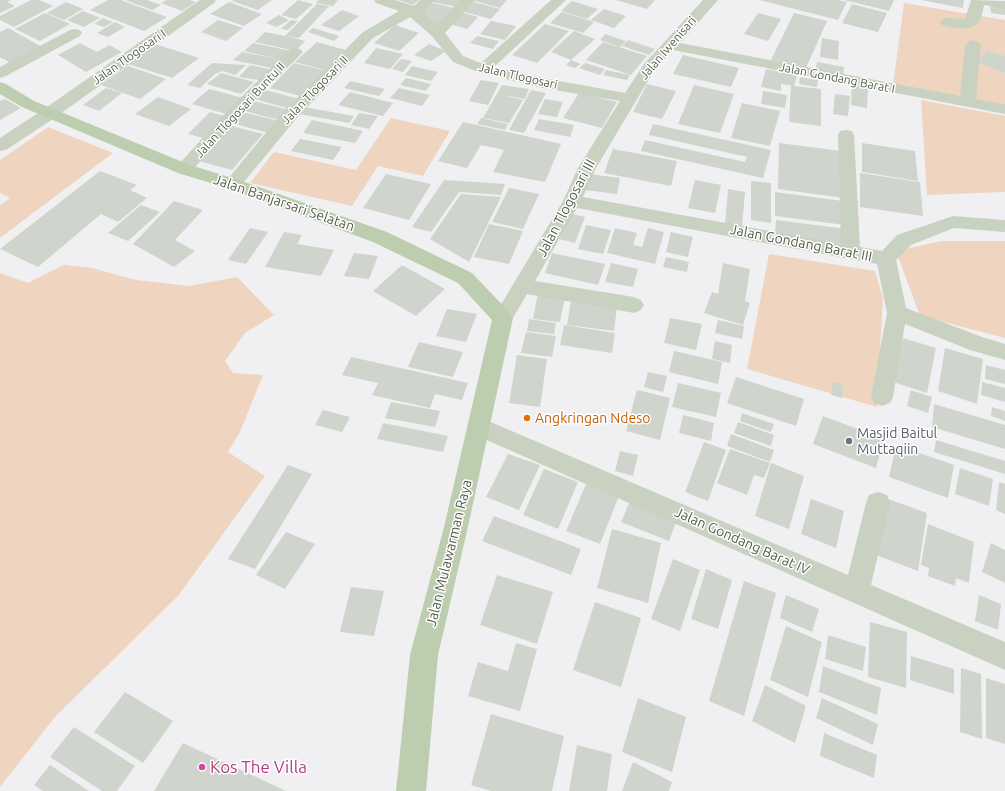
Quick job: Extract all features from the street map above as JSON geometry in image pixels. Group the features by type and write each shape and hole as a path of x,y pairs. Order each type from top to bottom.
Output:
{"main road":[{"name":"Jalan Banjarsari Selatan","path":"0,87 28,104 184,169 232,184 380,237 465,278 503,318"},
{"name":"Jalan Mulawarman Raya","path":"411,791 424,655 456,527 503,318"}],"street":[{"name":"Jalan Tlogosari I","path":"50,113 209,0"},
{"name":"Jalan Tlogosari","path":"381,0 413,12 437,33 458,59 482,69 543,83 629,98"},
{"name":"Jalan Tlogosari II","path":"232,184 289,116 368,35 413,12 428,0"},
{"path":"437,33 468,0"},
{"path":"482,69 559,0"},
{"name":"Jalan Iwenisari","path":"629,98 649,66 710,0"},
{"path":"947,22 969,24 973,20 978,0"},
{"path":"981,0 1005,5"},
{"path":"0,73 75,33"},
{"path":"968,102 973,45"},
{"name":"Jalan Gondang Barat I","path":"669,46 1005,109"},
{"name":"Jalan Tlogosari Buntu II","path":"184,169 238,109 295,52"},
{"name":"Jalan Tlogosari III","path":"503,318 572,201 587,168 629,98"},
{"path":"0,146 50,113"},
{"path":"846,134 851,253"},
{"name":"Jalan Gondang Barat III","path":"572,201 886,259 897,313"},
{"path":"886,259 904,240 953,222 1005,226"},
{"path":"523,286 634,305"},
{"path":"882,397 897,313 977,344 1005,352"},
{"name":"Jalan Gondang Barat IV","path":"478,426 1005,656"},
{"path":"857,591 878,503"}],"shaded area":[{"path":"904,3 1005,20 1005,106 893,85"},
{"path":"921,100 1005,116 1005,192 927,195"},
{"path":"391,118 450,131 423,176 378,166 352,206 250,183 274,152 356,170"},
{"path":"48,127 113,153 0,238 0,205 10,198 0,193 0,160"},
{"path":"942,241 1005,241 1005,338 920,316 896,251"},
{"path":"769,254 875,271 883,298 877,407 747,369"},
{"path":"64,265 92,268 136,280 189,286 237,277 274,315 245,333 225,361 233,373 263,375 240,432 228,452 265,476 178,596 55,717 0,787 0,273 28,283"}],"building":[{"path":"0,0 11,0 7,2 15,6 0,13"},
{"path":"31,0 39,0 53,6 14,27 0,20 0,16"},
{"path":"108,0 121,0 167,17 144,31 90,10"},
{"path":"125,0 147,0 161,5 152,10"},
{"path":"166,0 190,0 196,2 182,11 161,3"},
{"path":"272,0 258,10 232,1"},
{"path":"298,0 313,4 296,19 281,15"},
{"path":"318,0 338,0 333,6 316,3"},
{"path":"398,0 419,0 413,5"},
{"path":"434,0 463,0 457,7 432,2"},
{"path":"471,0 507,0 500,8"},
{"path":"616,0 655,0 647,9"},
{"path":"759,0 838,0 847,2 838,20"},
{"path":"844,0 894,0 889,11"},
{"path":"921,0 964,0 963,8"},
{"path":"470,1 500,9 491,19 461,11"},
{"path":"572,1 598,9 587,19 561,11"},
{"path":"66,2 83,9 64,20 47,13"},
{"path":"229,2 262,14 244,26 210,14"},
{"path":"433,3 454,8 437,26 422,13"},
{"path":"317,4 329,6 299,38 287,36 305,41 295,51 255,42 265,32 285,36"},
{"path":"852,4 887,13 878,32 842,23"},
{"path":"990,6 1005,8 1005,15 991,13"},
{"path":"604,9 626,16 614,28 591,20"},
{"path":"342,10 359,16 339,31 321,25"},
{"path":"83,11 100,18 84,27 67,20"},
{"path":"458,11 478,17 467,29 447,23"},
{"path":"562,12 594,22 583,33 550,23"},
{"path":"45,13 70,24 40,41 15,29"},
{"path":"758,13 781,19 768,41 744,34"},
{"path":"794,13 827,21 806,68 771,60"},
{"path":"279,15 289,20 277,27 266,23"},
{"path":"103,18 113,22 104,27 94,24"},
{"path":"218,20 243,28 226,41 201,32"},
{"path":"291,20 298,21 288,30 281,29"},
{"path":"491,21 516,26 505,40 480,34"},
{"path":"115,22 125,27 108,37 97,33"},
{"path":"545,24 569,31 537,63 512,55"},
{"path":"395,25 419,33 399,51 374,43"},
{"path":"8,28 44,48 12,64 0,57 0,32"},
{"path":"313,28 339,36 334,41 308,32"},
{"path":"574,31 595,39 571,60 551,52"},
{"path":"605,34 626,41 620,47 600,40"},
{"path":"477,36 499,41 493,49 470,43"},
{"path":"822,38 839,41 838,60 820,57"},
{"path":"628,40 655,49 649,55 622,46"},
{"path":"317,42 349,51 329,71 295,62"},
{"path":"603,42 647,56 631,75 586,60"},
{"path":"80,43 97,52 109,45 122,52 86,72 58,55"},
{"path":"152,43 199,58 172,78 125,63"},
{"path":"253,43 291,51 283,60 244,51"},
{"path":"429,44 446,51 431,61 414,55"},
{"path":"376,48 403,54 390,69 364,63"},
{"path":"987,50 1005,56 1005,73 978,63"},
{"path":"242,52 284,60 276,69 233,60"},
{"path":"683,55 739,68 731,87 673,74"},
{"path":"401,59 412,61 403,72 392,69"},
{"path":"571,60 581,64 575,68 566,65"},
{"path":"817,62 844,67 843,76 815,71"},
{"path":"212,63 246,65 235,75 223,71 215,74 200,88 187,85"},
{"path":"294,63 327,71 304,97 270,88"},
{"path":"585,63 605,69 600,75 579,68"},
{"path":"250,65 274,70 265,81 239,77"},
{"path":"128,66 166,79 140,99 101,85"},
{"path":"412,66 438,72 431,81 405,75"},
{"path":"766,69 797,75 794,86 821,89 821,126 789,122 791,85 781,84 781,91 761,87"},
{"path":"606,70 630,75 627,80 603,75"},
{"path":"221,73 254,82 241,94 207,84"},
{"path":"800,77 818,80 817,87 799,84"},
{"path":"406,78 431,84 426,91 400,85"},
{"path":"481,80 499,83 488,105 469,101"},
{"path":"350,81 385,89 379,96 344,88"},
{"path":"647,84 676,91 662,119 633,112"},
{"path":"502,85 529,89 525,99 502,95 523,100 509,123 483,118"},
{"path":"694,85 734,94 720,133 678,124"},
{"path":"852,85 868,88 867,108 851,105"},
{"path":"106,88 122,93 99,111 83,105"},
{"path":"399,88 430,95 422,106 390,98"},
{"path":"209,89 243,98 226,114 192,104"},
{"path":"265,90 299,99 290,109 255,99"},
{"path":"531,90 546,93 524,133 509,130"},
{"path":"763,91 787,95 785,108 761,104"},
{"path":"350,92 393,103 383,116 338,105"},
{"path":"579,93 617,102 602,128 563,118"},
{"path":"835,94 850,96 848,116 833,114"},
{"path":"158,97 191,109 169,126 135,114"},
{"path":"5,99 21,108 0,120 0,101"},
{"path":"545,99 563,102 557,117 538,114"},
{"path":"254,101 289,110 279,120 244,111"},
{"path":"742,103 780,111 770,146 731,138"},
{"path":"304,107 354,116 349,123 299,114"},
{"path":"210,112 228,117 206,139 188,134"},
{"path":"242,112 279,121 268,133 232,123"},
{"path":"359,113 378,116 369,129 351,125"},
{"path":"481,118 508,124 505,130 477,124"},
{"path":"539,119 574,125 570,137 534,130"},
{"path":"312,120 363,131 355,143 303,133"},
{"path":"463,122 561,144 545,182 493,172 504,150 481,145 467,168 438,161"},
{"path":"653,124 771,150 763,178 641,151 645,140 745,162 747,157 649,135"},
{"path":"228,125 263,134 232,170 195,160"},
{"path":"300,139 342,147 333,160 291,151"},
{"path":"779,143 841,151 843,198 778,189"},
{"path":"862,143 915,151 918,181 862,172"},
{"path":"613,149 677,161 671,186 604,173"},
{"path":"100,171 137,185 130,190 147,198 118,222 101,214 38,267 0,249"},
{"path":"860,173 920,182 923,216 860,207"},
{"path":"386,174 431,184 409,220 363,208"},
{"path":"589,174 620,178 617,194 585,190"},
{"path":"444,180 505,184 501,195 459,192 431,232 412,227"},
{"path":"695,180 721,185 715,213 688,208"},
{"path":"751,181 771,183 771,223 751,220"},
{"path":"509,188 539,194 523,229 492,222"},
{"path":"728,189 745,192 742,228 725,225"},
{"path":"775,192 843,201 845,225 775,216"},
{"path":"461,194 501,197 469,262 430,239"},
{"path":"174,201 203,210 175,240 195,251 174,267 133,244"},
{"path":"141,205 160,212 128,241 108,233"},
{"path":"568,213 585,217 575,243 559,239"},
{"path":"776,220 847,229 849,245 775,234"},
{"path":"489,224 523,231 509,264 474,257"},
{"path":"586,225 611,230 603,254 578,249"},
{"path":"250,228 268,232 246,264 228,260"},
{"path":"615,228 637,233 633,245 642,247 648,228 664,232 655,264 607,253"},
{"path":"284,232 302,235 297,244 334,250 321,276 265,267"},
{"path":"671,232 693,237 688,257 666,252"},
{"path":"354,253 378,256 369,279 344,276"},
{"path":"552,253 605,264 598,285 545,273"},
{"path":"666,257 689,262 687,272 663,267"},
{"path":"611,263 638,269 633,287 605,282"},
{"path":"723,263 750,269 745,301 750,303 743,325 704,313 712,292 718,294"},
{"path":"402,265 445,289 416,316 373,291"},
{"path":"538,293 565,297 560,322 533,319"},
{"path":"571,301 617,307 614,331 567,325"},
{"path":"447,309 477,314 466,342 436,336"},
{"path":"670,318 702,324 696,350 664,343"},
{"path":"529,319 556,323 554,334 527,331"},
{"path":"718,320 744,326 742,339 715,333"},
{"path":"564,325 615,333 612,353 560,345"},
{"path":"526,332 556,336 552,357 521,353"},
{"path":"903,338 936,348 927,393 893,382"},
{"path":"715,341 732,345 730,363 712,359"},
{"path":"419,342 463,352 453,377 408,367"},
{"path":"945,348 983,359 977,404 938,391"},
{"path":"674,351 722,362 718,384 669,372"},
{"path":"517,355 547,359 540,407 509,403"},
{"path":"351,357 468,383 462,400 435,394 430,408 372,395 378,383 342,375"},
{"path":"986,365 1005,370 1005,384 985,379"},
{"path":"648,372 667,376 663,392 644,387"},
{"path":"736,377 804,399 796,426 727,403"},
{"path":"833,382 843,384 842,398 831,395"},
{"path":"982,382 1005,388 1005,402 981,395"},
{"path":"678,383 721,393 716,417 672,407"},
{"path":"637,390 670,398 660,440 626,431"},
{"path":"911,390 932,397 928,413 907,406"},
{"path":"391,402 440,411 435,427 385,418"},
{"path":"934,404 1005,425 1005,449 932,427"},
{"path":"992,407 1005,411 1005,421 991,416"},
{"path":"323,410 350,417 342,432 315,425"},
{"path":"742,413 774,424 771,432 740,421"},
{"path":"683,415 714,423 711,441 679,433"},
{"name":"Masjid Baitul Muttaqiin","path":"823,416 884,439 876,468 813,444"},
{"path":"738,422 774,435 771,446 734,433"},
{"path":"383,423 448,436 443,452 377,439"},
{"path":"731,434 774,450 770,462 727,446"},
{"path":"936,440 1005,461 1005,474 934,452"},
{"path":"704,442 726,450 708,501 685,492"},
{"path":"896,445 954,465 948,498 889,477"},
{"path":"730,449 770,463 764,478 754,475 747,495 717,483"},
{"path":"620,451 638,455 633,476 615,471"},
{"path":"508,454 540,465 519,510 486,497"},
{"path":"771,463 804,476 789,529 755,516"},
{"path":"288,465 312,474 255,569 228,559"},
{"path":"960,468 993,479 989,506 955,494"},
{"path":"544,469 578,482 558,529 523,515"},
{"path":"999,482 1005,484 1005,514 996,510"},
{"path":"586,484 619,496 600,544 566,531"},
{"path":"885,498 927,513 918,571 873,554"},
{"path":"811,499 844,511 836,548 801,534"},
{"path":"630,501 677,520 669,541 621,522"},
{"path":"494,516 581,549 571,575 482,541"},
{"path":"928,524 974,542 969,583 956,578 955,586 928,576 929,568 921,565"},
{"path":"612,529 661,543 648,603 597,588"},
{"path":"286,532 315,544 285,589 256,575"},
{"path":"991,543 1005,550 1005,583 982,572"},
{"path":"673,559 700,570 680,631 651,619"},
{"path":"706,569 732,580 718,629 691,619"},
{"path":"497,575 553,592 537,644 480,625"},
{"path":"744,581 776,593 744,716 709,701"},
{"path":"351,587 384,591 374,636 340,632"},
{"path":"786,595 819,609 812,632 780,618"},
{"path":"979,595 1001,604 998,630 975,621"},
{"path":"595,602 641,618 621,687 573,670"},
{"path":"870,622 907,632 906,688 868,677"},
{"path":"786,626 822,642 808,697 770,680"},
{"path":"828,635 866,647 863,671 825,659"},
{"path":"516,643 537,649 520,711 468,696 478,662 508,671"},
{"path":"911,656 954,669 954,694 910,680"},
{"path":"823,666 881,688 877,715 819,692"},
{"path":"961,668 981,674 982,739 960,732"},
{"path":"986,678 1005,684 1005,744 986,738"},
{"path":"765,685 806,706 795,743 752,721"},
{"path":"125,692 173,721 143,763 94,732"},
{"path":"638,698 686,717 672,772 622,752"},
{"path":"822,698 878,724 873,745 816,718"},
{"path":"491,714 564,736 552,791 491,791 471,785"},
{"path":"74,727 135,766 117,791 102,791 50,757"},
{"path":"824,733 877,755 874,778 820,756"},
{"name":"Kos The Villa","path":"183,743 286,791 154,791"},
{"path":"577,745 612,754 607,791 569,791"},
{"path":"633,762 672,782 669,791 622,791"},
{"path":"50,765 89,791 43,791 34,785"}],"place":[{"name":"Angkringan Ndeso","path":"527,418"},
{"name":"Masjid Baitul Muttaqiin","path":"849,441"},
{"name":"Kos The Villa","path":"202,767"}]}
